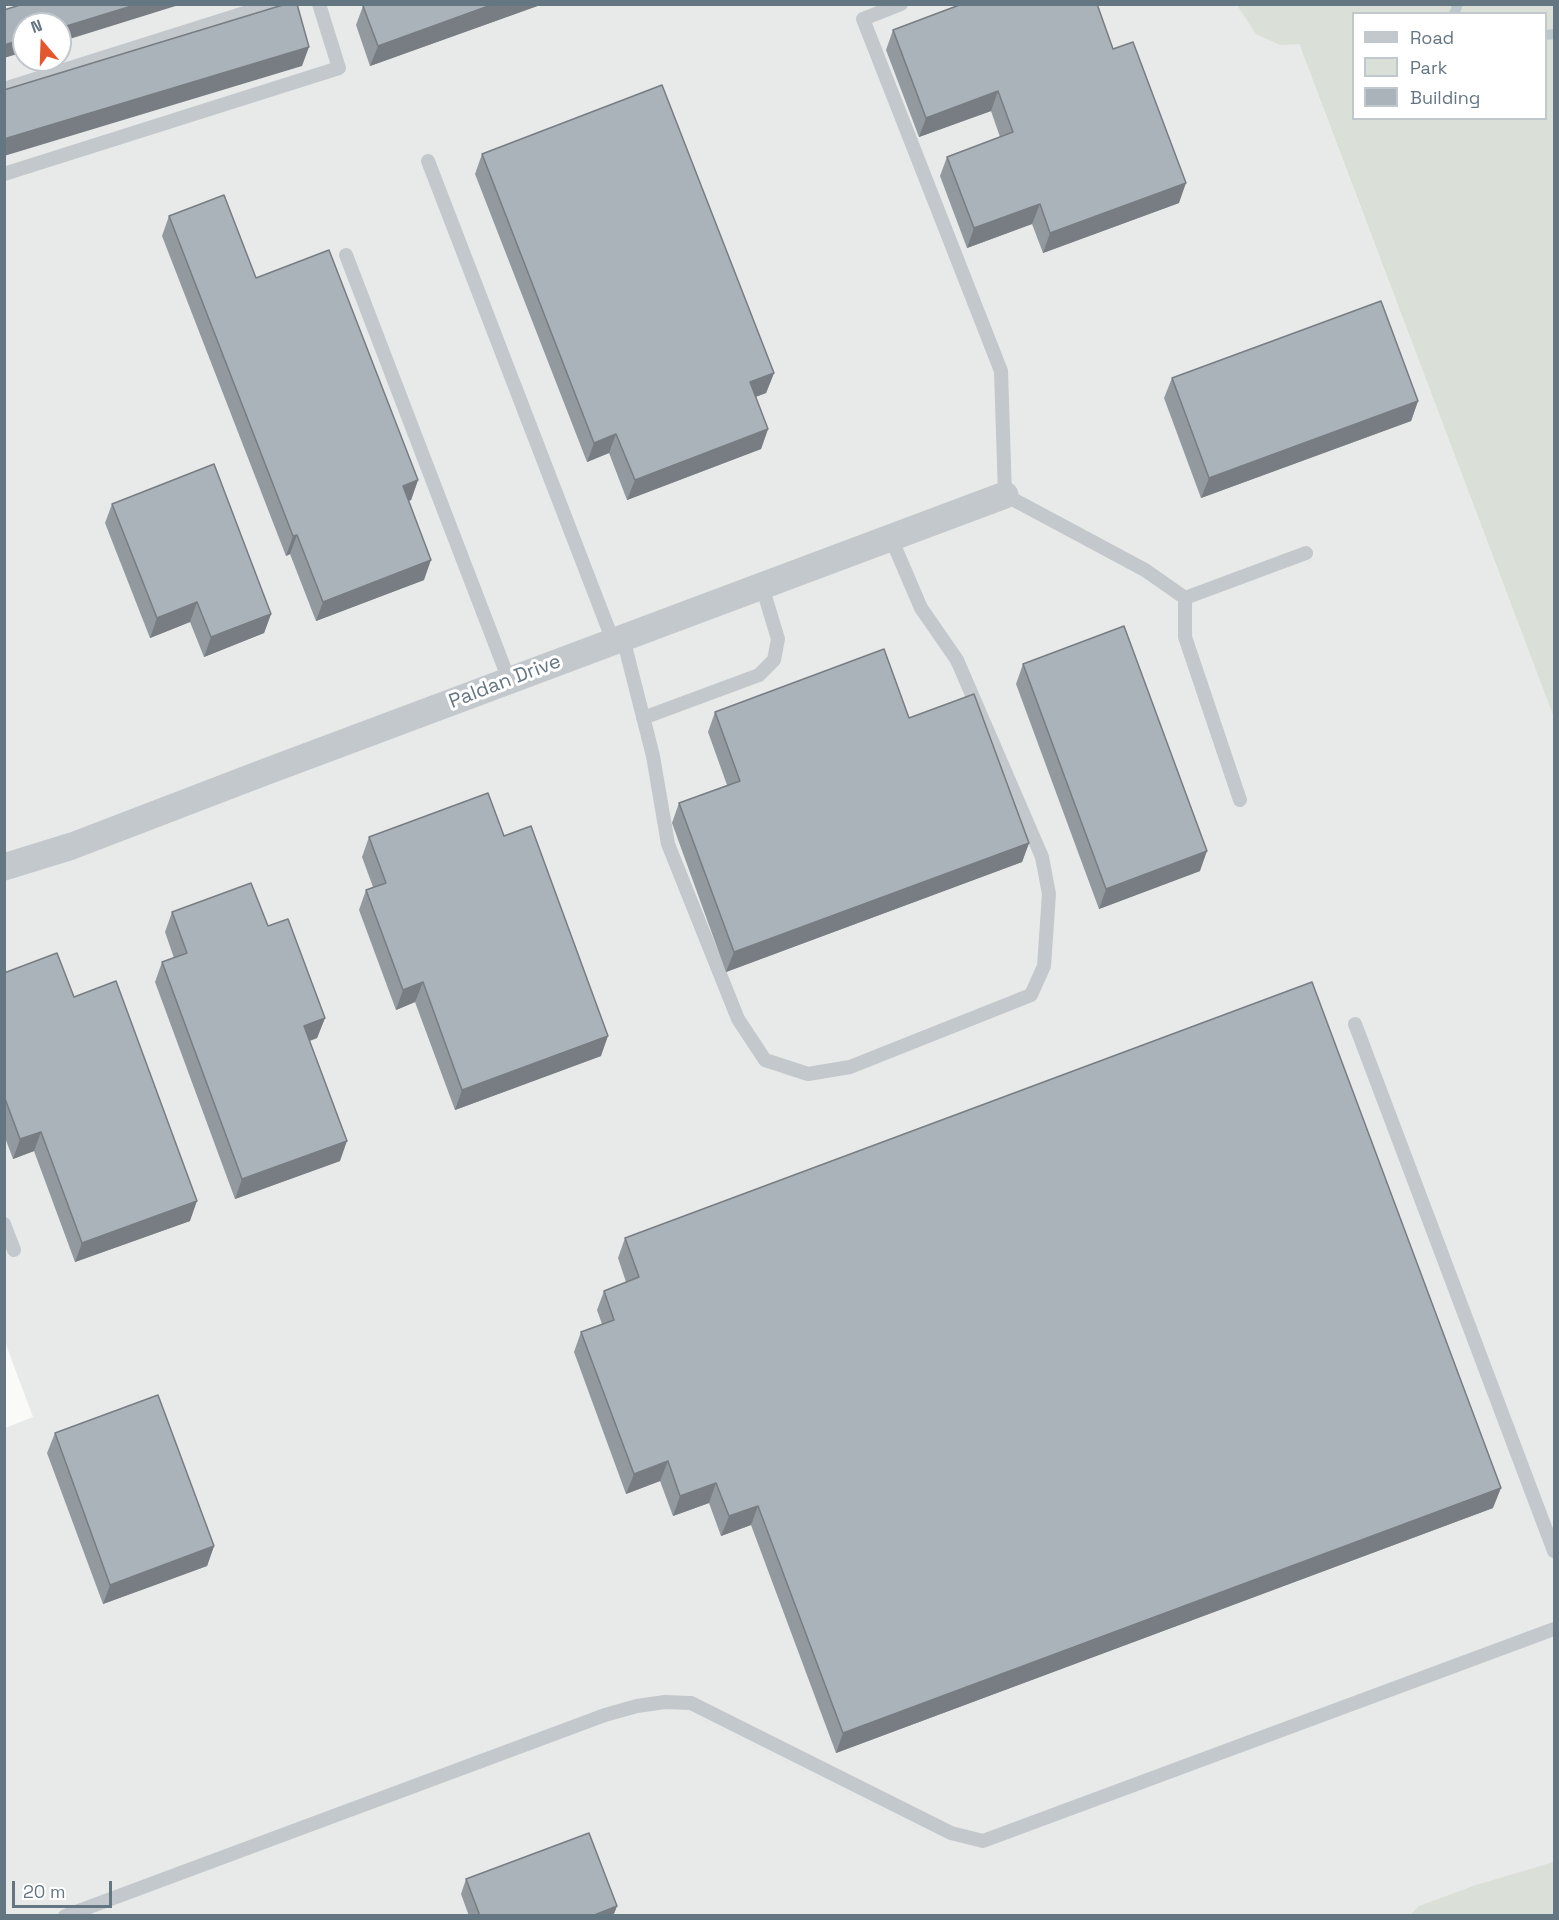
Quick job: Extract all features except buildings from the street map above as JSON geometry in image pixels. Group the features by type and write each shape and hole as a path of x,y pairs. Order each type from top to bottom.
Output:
{"street":[{"name":"Paldan Drive","path":"4,867 72,846 1005,495"}],"lane":[{"path":"4,89 273,4"},
{"path":"4,174 339,68 319,4"},
{"path":"901,4 863,18 1001,371 1005,495 1145,570 1185,598"},
{"path":"428,161 618,639 653,756 668,844 738,1019 765,1060 808,1074 850,1067 1031,996 1044,966 1049,894 1042,856 957,660 921,608 891,538"},
{"path":"346,255 509,680"},
{"path":"1185,598 1306,553"},
{"path":"643,718 759,675 774,660 778,639 762,586"},
{"path":"1185,598 1185,637 1240,800"},
{"path":"1355,1024 1554,1551"},
{"path":"4,1224 14,1250"},
{"path":"65,1916 605,1715 637,1706 664,1702 690,1703 707,1710 951,1833 983,1841 1554,1629"}],"shaded area":[{"path":"5,5 1284,5 1554,718 1554,1915 5,1915 5,1428 33,1417 5,1342"}],"green space":[{"path":"1237,5 1554,5 1554,718 1299,44 1280,45 1256,34"},
{"path":"1554,1862 1554,1915 1410,1915 1419,1906 1476,1885"}],"waterway":[{"path":"1455,12 1458,4"},
{"path":"1547,35 1554,34"}]}
